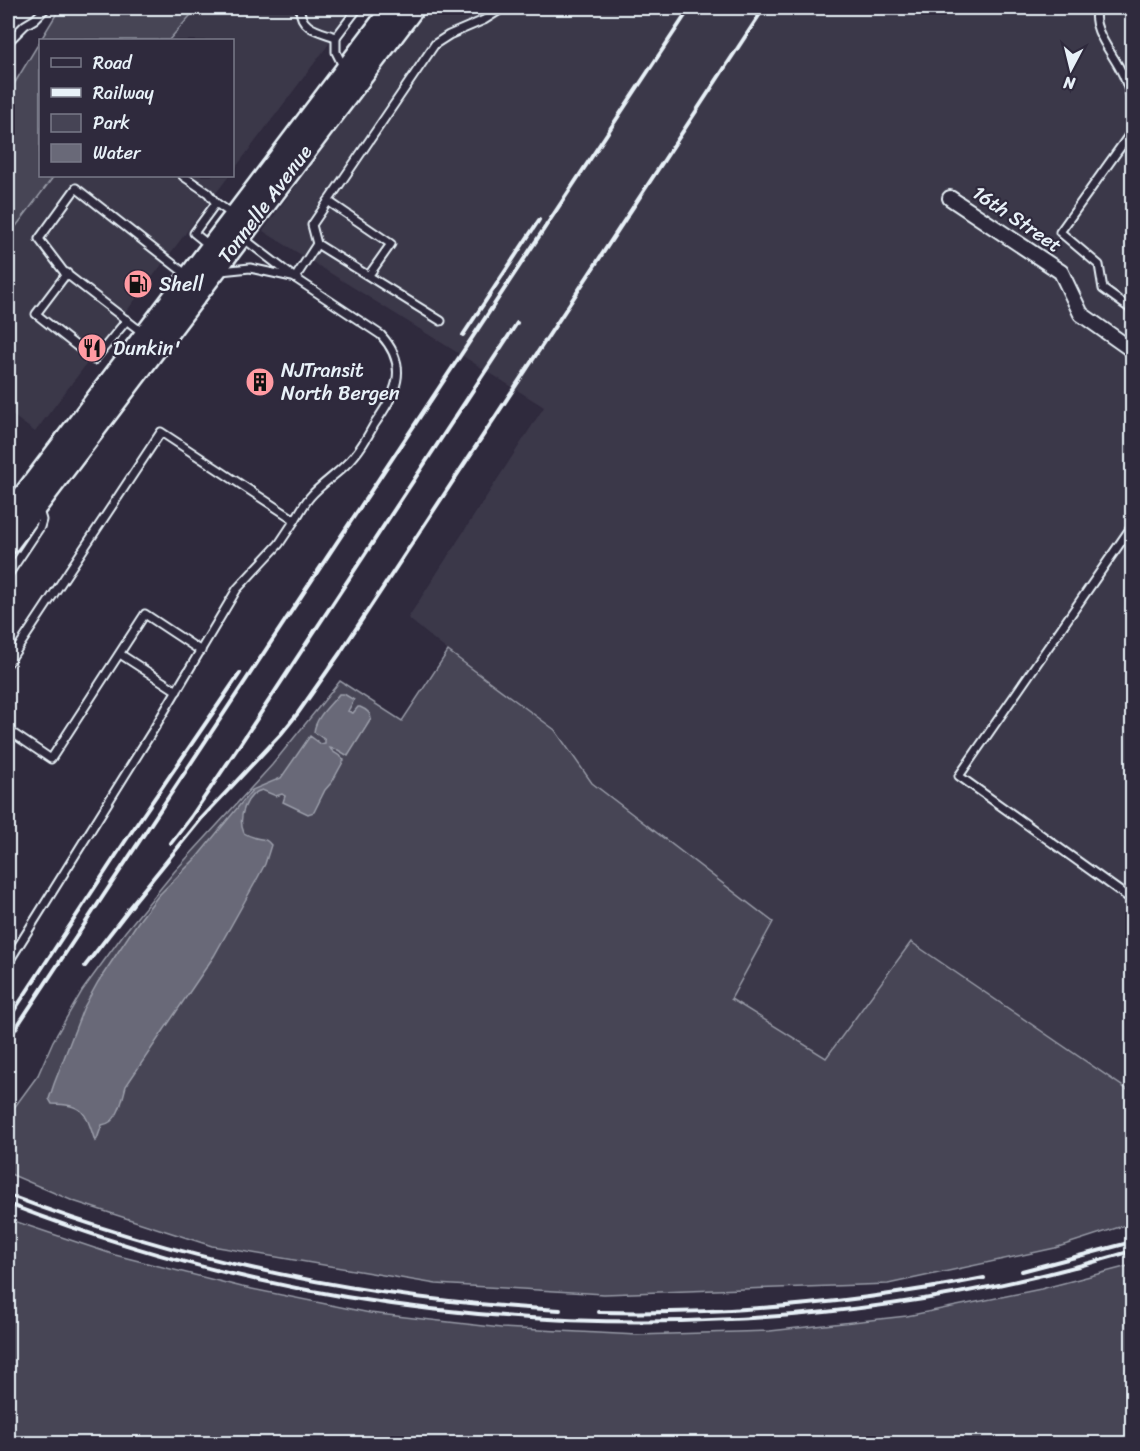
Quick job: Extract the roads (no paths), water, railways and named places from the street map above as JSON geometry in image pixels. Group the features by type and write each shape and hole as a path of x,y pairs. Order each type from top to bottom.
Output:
{"highway":[{"name":"Tonnelle Avenue","path":"8,543 212,273 235,227 393,8"},
{"name":"Tonnelle Avenue","path":"8,517 189,276 212,248 235,227 413,8"},
{"path":"397,29 428,8"}],"street":[{"name":"16th Street","path":"950,198 1061,272 1081,314 1132,350"}],"lane":[{"path":"8,42 46,8"},
{"path":"300,8 300,16 311,28 336,37"},
{"path":"346,71 336,52 336,37 358,8"},
{"path":"296,278 316,244 312,225 435,44 449,35 484,20 502,8"},
{"path":"1097,8 1096,27 1122,71 1132,101"},
{"path":"1122,71 1132,76"},
{"path":"1132,130 1060,232 1099,265 1103,289 1132,310"},
{"path":"8,963 177,691 237,589 279,544 310,496 354,456 389,403 396,386 395,356 381,334 296,278 235,227 208,193 184,177"},
{"path":"145,334 67,273 39,239 76,188 189,276"},
{"path":"328,201 391,244 369,275"},
{"path":"212,248 194,233 216,203"},
{"path":"316,244 441,321"},
{"path":"212,273 250,268 296,278"},
{"path":"67,273 36,314 94,360 127,321"},
{"path":"8,663 161,432 295,520"},
{"path":"8,575 40,527 42,520 37,504"},
{"path":"1132,526 959,776 1132,900"},
{"path":"8,730 51,759 145,614 201,651"},
{"path":"120,654 177,691"}],"water":[{"path":"339,694 344,694 354,700 348,711 353,713 360,707 369,713 371,719 348,756 330,748 344,760 314,812 308,814 283,802 285,796 282,794 276,796 262,790 256,792 247,801 242,814 242,827 244,833 266,840 271,845 265,864 214,956 126,1086 116,1115 108,1123 102,1125 95,1141 83,1112 71,1106 52,1104 49,1099 83,1009 98,982 158,896 197,857 252,790 281,778 310,736 321,744 325,743 325,740 314,732 315,726 320,716"}],"railway":[{"path":"8,1040 690,8"},
{"path":"128,909 201,819 298,713 340,653 764,8"},
{"path":"463,335 539,220"},
{"path":"171,843 237,749 517,323"},
{"path":"8,1020 126,840 240,673"},
{"path":"85,966 133,904"},
{"path":"8,1195 143,1240 211,1259 280,1274 418,1297 560,1310"},
{"path":"8,1204 132,1247 260,1280 346,1297 444,1310 543,1319 642,1321 742,1319 841,1310 939,1296 1036,1277 1132,1251"},
{"path":"1022,1271 1132,1242"},
{"path":"599,1312 696,1311 793,1306 889,1294 984,1278"}],"place":[{"name":"Shell","path":"138,284"},
{"name":"Dunkin'","path":"92,348"},
{"name":"NJTransit North Bergen","path":"260,382"}]}
